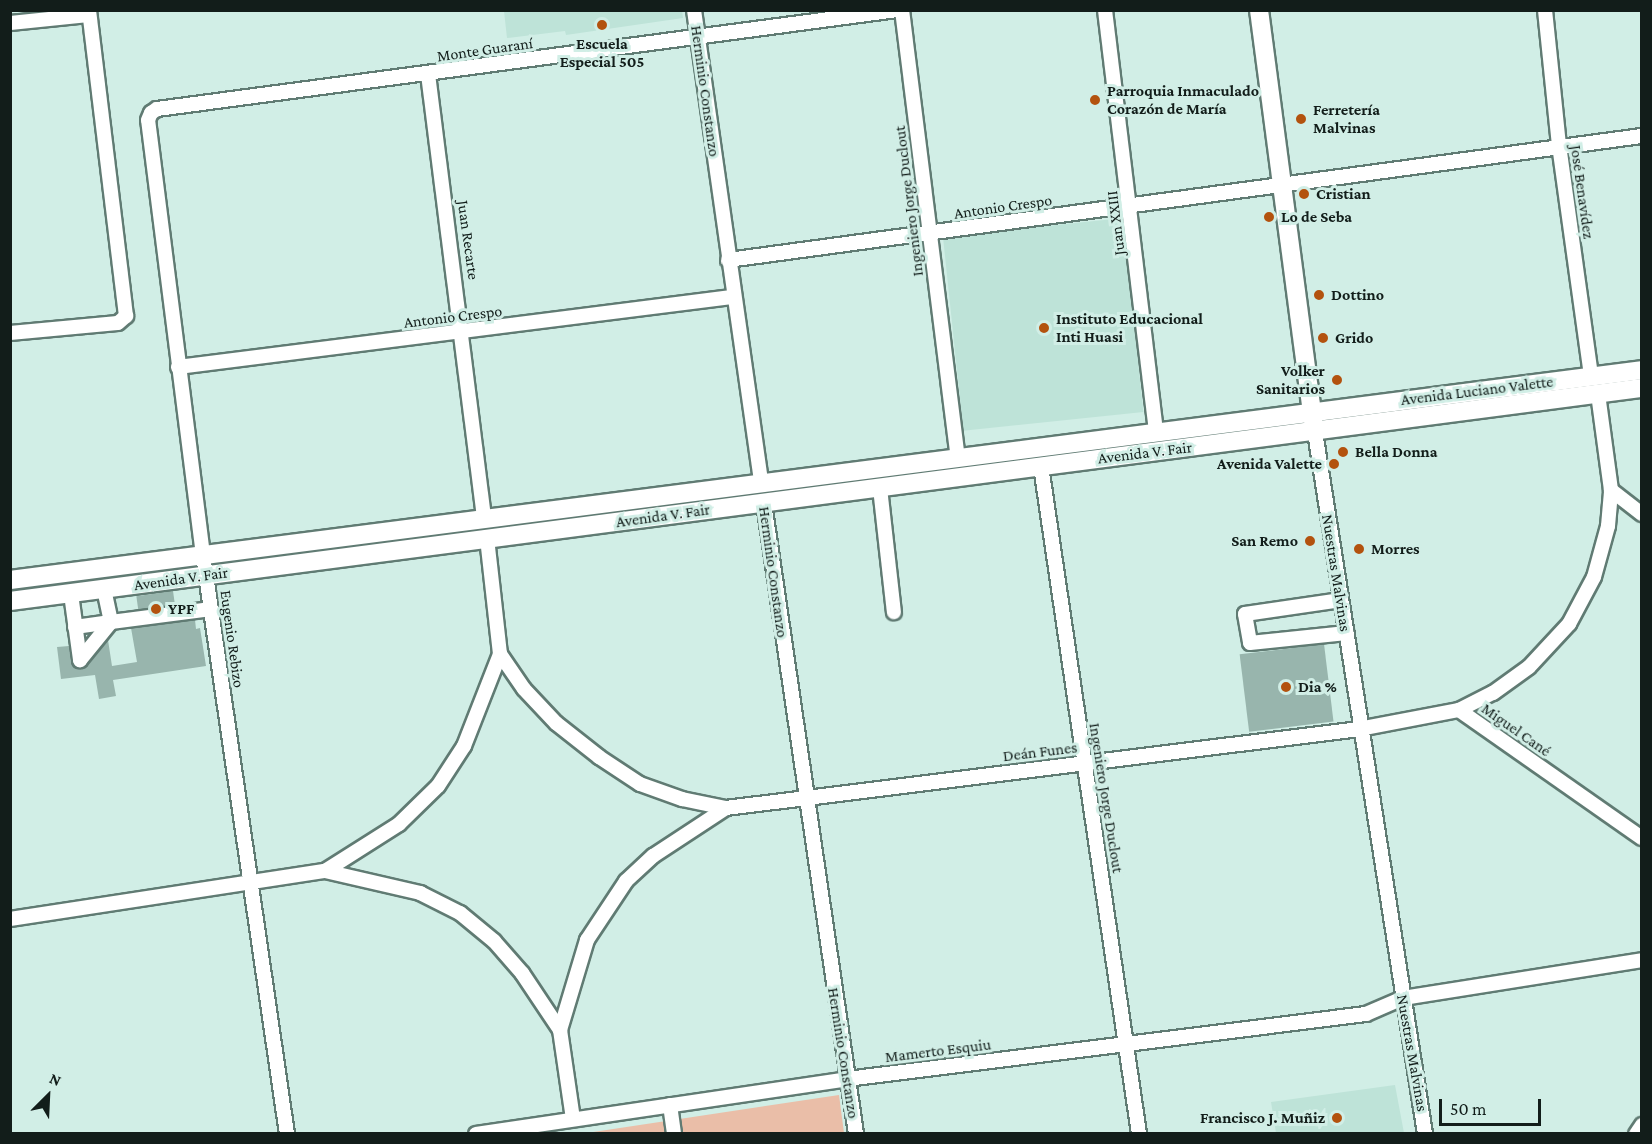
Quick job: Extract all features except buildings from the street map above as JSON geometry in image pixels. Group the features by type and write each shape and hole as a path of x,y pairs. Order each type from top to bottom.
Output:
{"main road":[{"name":"Nuestras Malvinas","path":"1259,10 1315,432"},
{"name":"Avenida Luciano Valette","path":"1312,412 1641,370"},
{"name":"Avenida Luciano Valette","path":"1315,432 1641,388"},
{"name":"Avenida V. Fair","path":"10,580 1312,412"},
{"name":"Avenida V. Fair","path":"10,602 1315,432"},
{"name":"Herminio Constanzo","path":"761,483 764,502"}],"street":[{"name":"Herminio Constanzo","path":"694,10 732,297 761,483"},
{"name":"Monte Guaraní","path":"151,113 157,109 897,10"},
{"name":"Ingeniero Jorge Duclout","path":"902,10 958,458"},
{"name":"Juan XXIII","path":"1105,10 1131,205 1156,432"},
{"name":"José Benavídez","path":"1545,10 1559,145 1591,377"},
{"path":"10,23 89,13 126,309 118,323 10,333"},
{"name":"Juan Recarte","path":"428,74 464,332 484,519"},
{"name":"Eugenio Rebizo","path":"151,113 148,120 203,555 287,1134"},
{"name":"Antonio Crespo","path":"728,260 1559,145 1641,136"},
{"name":"Antonio Crespo","path":"178,367 732,297"},
{"path":"1598,394 1611,489 1641,514"},
{"name":"Nuestras Malvinas","path":"1315,432 1359,729 1425,1134"},
{"name":"Ingeniero Jorge Duclout","path":"1041,466 1139,1134"},
{"path":"880,488 894,612"},
{"name":"Miguel Cané","path":"1611,489 1602,554 1580,609 1529,667 1493,693 1459,710 1641,838"},
{"name":"Herminio Constanzo","path":"764,502 805,799 856,1134"},
{"path":"325,871 399,824 438,786 464,746 500,654 488,539"},
{"path":"104,589 111,622"},
{"path":"71,594 80,660 111,622"},
{"path":"1341,600 1245,614 1250,644 1346,633"},
{"path":"75,627 211,609"},
{"path":"500,654 524,689 556,723 599,758 640,784 682,799 726,808"},
{"name":"Deán Funes","path":"726,808 1359,729 1459,710"},
{"path":"573,1119 560,1030 587,940 605,908 626,881 653,856 726,808"},
{"path":"10,919 325,871 420,893 460,913 494,941 522,973 560,1030"},
{"name":"Mamerto Esquiu","path":"481,1133 847,1079 1366,1014 1403,998 1641,960"},
{"path":"670,1105 674,1134"},
{"path":"1636,1134 1641,1125"}],"shaded area":[{"path":"682,10 683,18 566,35 565,31 507,38 504,11"},
{"name":"Instituto Educacional Inti Huasi","path":"1123,218 1143,412 963,431 943,237"},
{"name":"Francisco J. Muñiz","path":"1395,1085 1404,1133 1276,1133 1271,1102"},
{"path":"839,1095 844,1133 580,1134"}],"place":[{"name":"Escuela Especial 505","path":"602,25"},
{"name":"Parroquia Inmaculado Corazón de María","path":"1095,100"},
{"name":"Ferretería Malvinas","path":"1301,119"},
{"name":"Cristian","path":"1304,194"},
{"name":"Lo de Seba","path":"1269,217"},
{"name":"Dottino","path":"1319,295"},
{"name":"Instituto Educacional Inti Huasi","path":"1044,328"},
{"name":"Grido","path":"1323,338"},
{"name":"Volker Sanitarios","path":"1337,380"},
{"name":"Bella Donna","path":"1343,452"},
{"name":"Avenida Valette","path":"1334,464"},
{"name":"San Remo","path":"1310,541"},
{"name":"Morres","path":"1359,549"},
{"name":"YPF","path":"156,609"},
{"name":"Dia %","path":"1286,687"},
{"name":"Francisco J. Muñiz","path":"1337,1118"}]}
